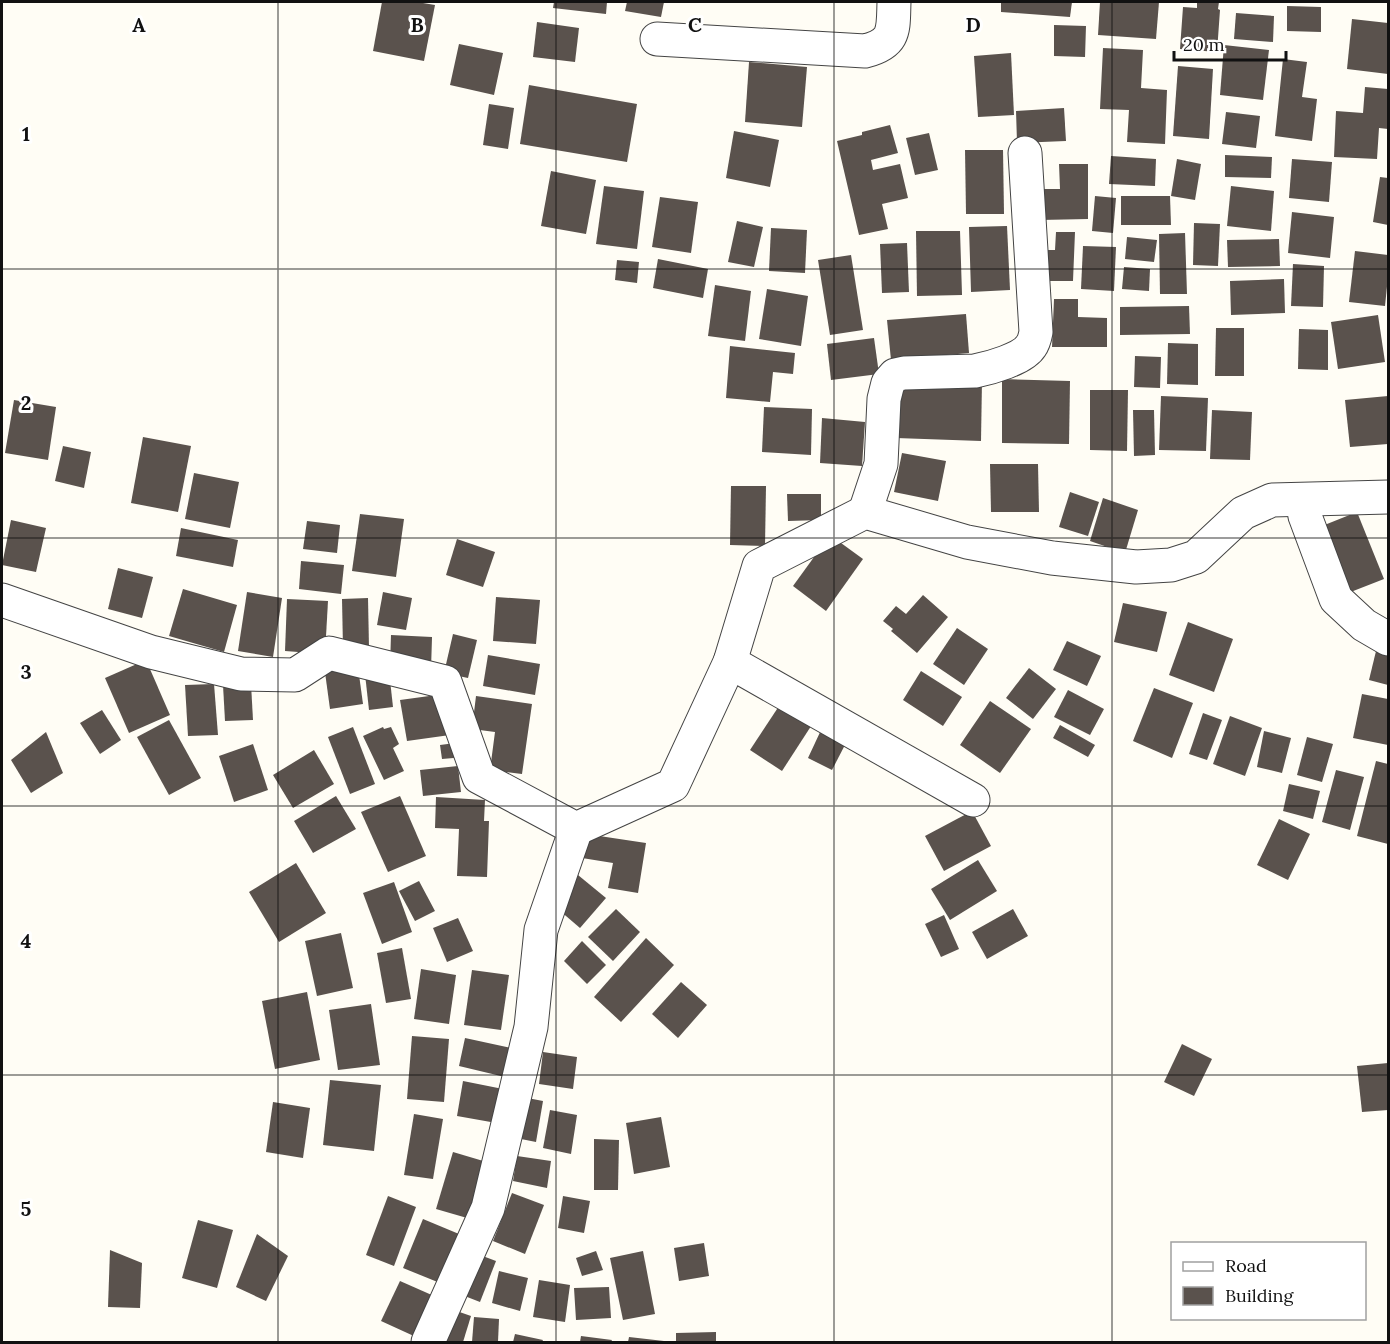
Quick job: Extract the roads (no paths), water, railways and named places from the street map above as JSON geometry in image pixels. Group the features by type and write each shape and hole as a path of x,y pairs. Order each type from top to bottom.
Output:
{"street":[{"path":"657,39 865,51 881,47 892,32 894,2"},
{"path":"865,512 881,464 884,399 888,383 895,375 987,369 1026,352 1033,345 1036,332 1025,153"},
{"path":"428,1342 488,1208 531,1027 541,930 576,829 673,785 730,662 759,566 865,512 967,542 1052,558 1136,567 1171,565 1196,557 1243,513 1272,500 1389,497"},
{"path":"1302,500 1305,516 1336,599 1364,625 1389,639"},
{"path":"2,600 151,652 241,674 295,675 330,653 445,682 479,777 576,829"},
{"path":"730,662 973,800"}]}
